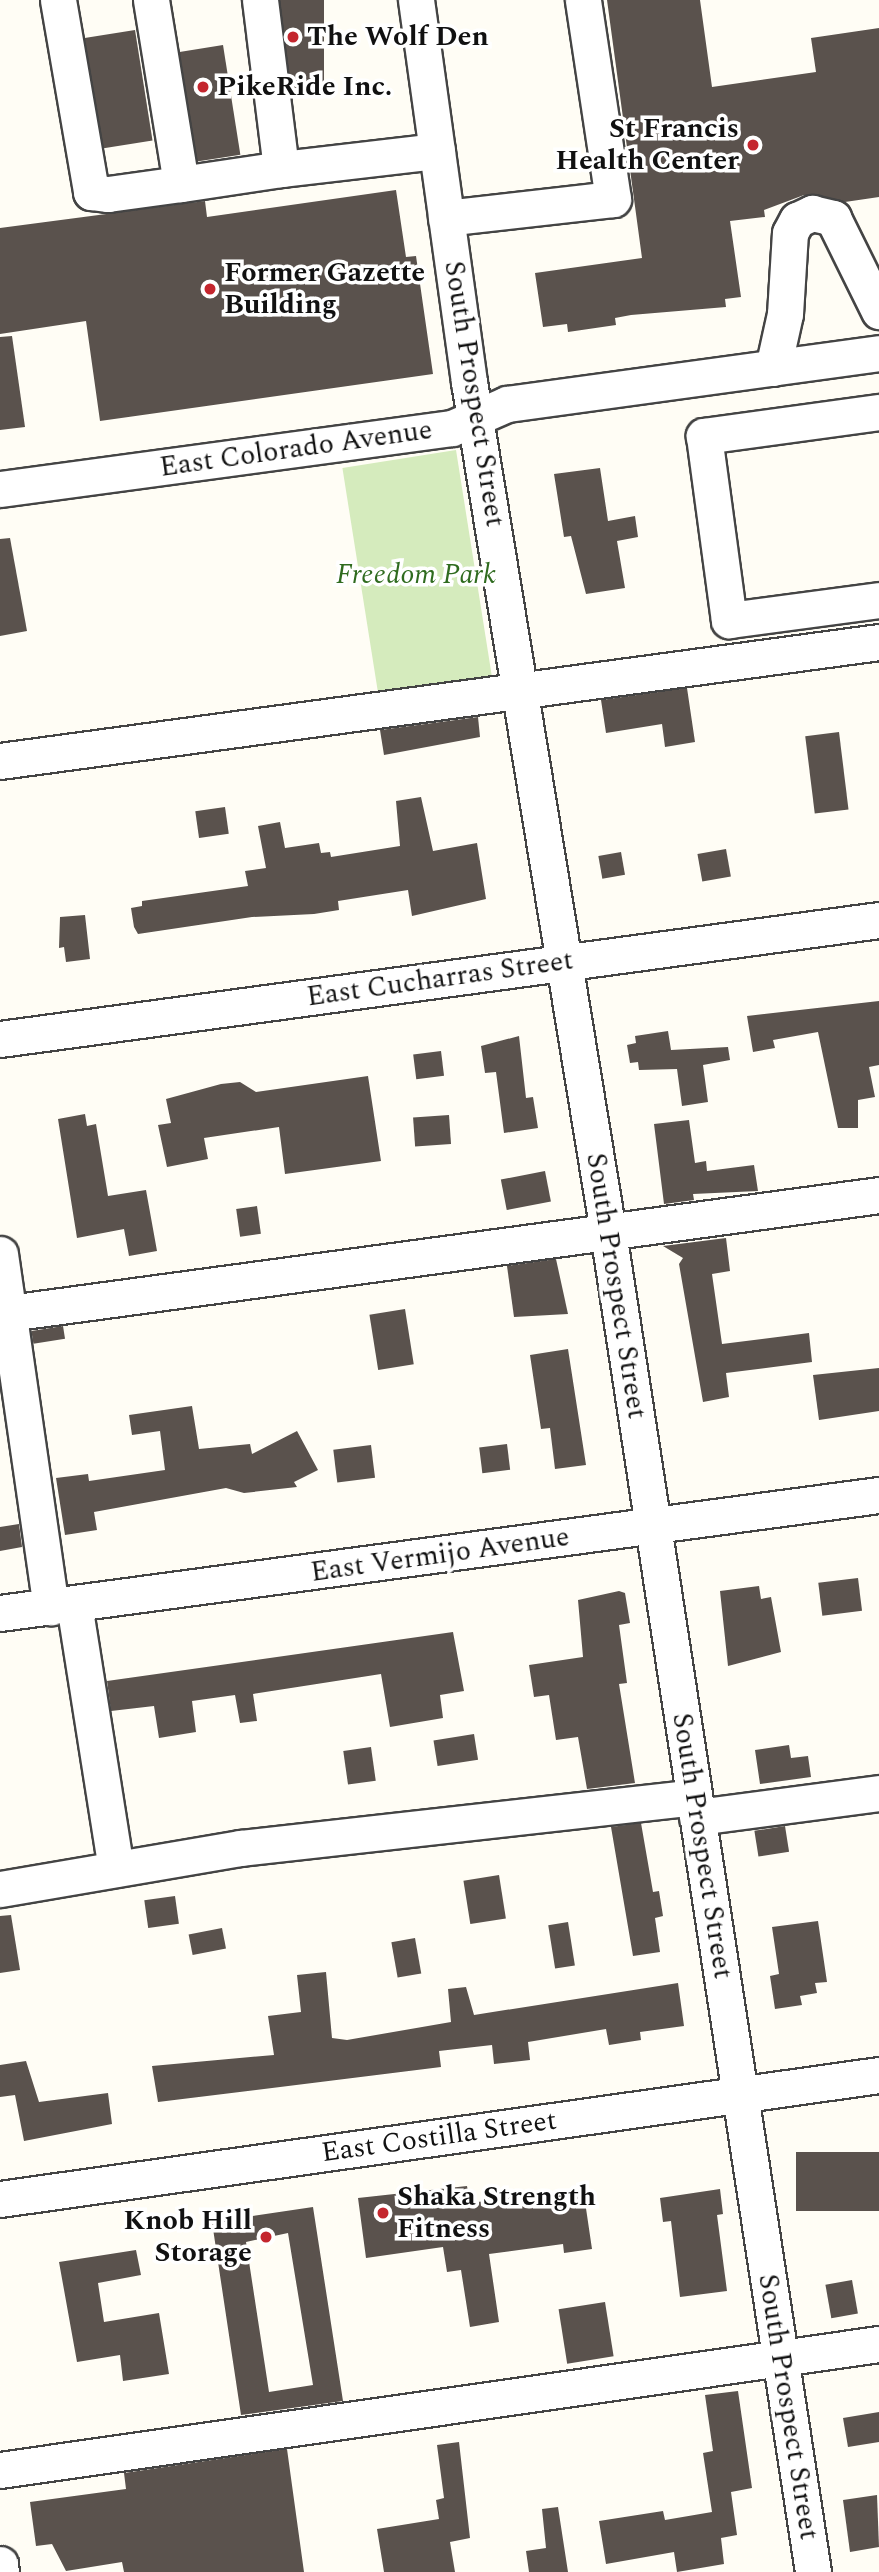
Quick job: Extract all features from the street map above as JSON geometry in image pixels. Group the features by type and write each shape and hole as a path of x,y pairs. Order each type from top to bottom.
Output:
{"street":[{"path":"58,0 91,192 108,194 281,169 437,151"},
{"path":"151,0 181,184"},
{"path":"260,0 281,169"},
{"name":"South Prospect Street","path":"416,0 476,417 608,1232 813,2572"},
{"path":"446,218 613,199 583,0"},
{"path":"805,422 785,366 790,233 797,220 812,213 833,218 879,311"},
{"path":"864,356 868,414 704,436 729,620 879,600"},
{"name":"East Colorado Avenue","path":"0,489 452,428 507,404 864,356"},
{"path":"0,761 879,642"},
{"name":"East Cucharras Street","path":"0,1039 879,920"},
{"path":"9,1313 879,1195"},
{"path":"0,1254 63,1605 116,1869"},
{"name":"East Vermijo Avenue","path":"0,1614 879,1495"},
{"path":"0,1889 241,1848 879,1793"},
{"name":"East Costilla Street","path":"0,2199 879,2075"},
{"path":"0,2470 879,2344"},
{"path":"0,2564 1,2572"}],"green space":[{"name":"Freedom Park","path":"456,450 493,684 379,702 342,468"}],"building":[{"path":"280,0 324,0 324,88 280,88"},
{"name":"St Francis Health Center","path":"607,0 700,0 712,87 816,72 811,38 879,28 879,197 845,202 804,195 764,210 765,217 730,221 741,297 725,299 726,307 631,315 615,318 616,325 568,332 567,324 543,327 535,273 642,258"},
{"path":"135,30 153,141 102,149 85,38"},
{"path":"223,45 240,155 197,162 180,52"},
{"name":"Former Gazette Building","path":"396,190 406,257 416,256 433,374 100,421 86,321 0,334 0,228 205,201 207,217"},
{"path":"12,336 25,427 0,430 0,337"},
{"path":"600,468 608,521 635,516 638,537 617,541 625,588 586,594 571,536 564,537 554,474"},
{"path":"10,538 27,631 0,636 0,539"},
{"path":"687,688 695,742 665,747 662,724 606,733 601,700"},
{"path":"478,717 480,737 384,755 380,730"},
{"path":"839,732 849,809 815,814 805,736"},
{"path":"421,797 433,851 477,843 486,899 412,916 408,890 338,901 339,910 314,914 252,917 138,934 134,927 131,908 142,906 142,901 248,886 245,871 266,868 258,826 280,822 285,848 319,843 321,853 330,852 331,857 400,846 396,801"},
{"path":"225,807 229,834 199,838 195,811"},
{"path":"726,849 731,877 702,882 697,854"},
{"path":"621,852 625,875 602,879 598,856"},
{"path":"85,915 90,959 66,962 64,947 59,948 60,917"},
{"path":"879,1001 879,1065 869,1067 875,1097 858,1100 858,1128 838,1128 818,1032 773,1040 775,1048 753,1052 747,1016"},
{"path":"668,1031 671,1050 728,1047 730,1060 703,1065 708,1102 682,1106 677,1069 639,1070 638,1062 630,1063 627,1045 636,1043 635,1036"},
{"path":"519,1036 526,1098 533,1097 538,1128 504,1133 496,1072 485,1073 481,1046"},
{"path":"441,1051 444,1076 416,1079 413,1054"},
{"path":"368,1076 381,1161 285,1174 279,1127 204,1138 208,1159 167,1167 158,1125 171,1123 166,1099 221,1084 240,1082 256,1092"},
{"path":"85,1114 87,1126 96,1124 108,1196 146,1190 157,1251 129,1256 124,1229 77,1238 58,1119"},
{"path":"449,1115 451,1144 415,1146 413,1118"},
{"path":"689,1120 695,1163 706,1161 707,1171 754,1165 758,1191 693,1194 694,1200 664,1204 654,1124"},
{"path":"545,1171 551,1201 507,1210 501,1180"},
{"path":"257,1206 261,1234 240,1237 236,1209"},
{"path":"726,1238 730,1271 712,1274 722,1344 809,1333 812,1362 726,1373 729,1397 703,1402 679,1264 683,1258 663,1246"},
{"path":"556,1259 568,1314 514,1317 507,1266"},
{"path":"405,1309 414,1364 378,1370 369,1315"},
{"path":"63,1326 65,1339 33,1344 31,1331"},
{"path":"568,1349 586,1465 555,1469 550,1428 541,1429 530,1355"},
{"path":"879,1368 879,1411 819,1420 813,1375"},
{"path":"192,1406 199,1449 250,1444 252,1454 297,1431 318,1470 294,1482 297,1487 244,1493 226,1488 94,1512 97,1530 65,1535 56,1478 88,1474 89,1481 165,1470 160,1431 132,1435 129,1415"},
{"path":"507,1444 510,1470 482,1473 479,1447"},
{"path":"371,1445 375,1478 337,1482 333,1450"},
{"path":"19,1524 22,1547 0,1551 0,1527"},
{"path":"858,1578 862,1611 822,1616 818,1583"},
{"path":"759,1586 761,1599 771,1597 781,1652 728,1666 720,1591"},
{"path":"619,1591 625,1593 630,1623 619,1625 627,1683 619,1684 635,1783 587,1789 578,1737 556,1740 549,1695 534,1697 529,1665 583,1657 578,1600"},
{"path":"453,1632 464,1691 440,1695 443,1718 390,1727 381,1674 253,1694 257,1721 240,1723 235,1695 192,1701 196,1732 159,1738 154,1706 111,1711 107,1681"},
{"path":"474,1734 478,1760 438,1766 434,1740"},
{"path":"789,1745 791,1758 808,1756 811,1777 760,1784 755,1750"},
{"path":"371,1747 376,1781 348,1785 343,1751"},
{"path":"641,1823 653,1892 659,1891 663,1916 655,1918 660,1952 633,1956 611,1827"},
{"path":"785,1826 789,1852 758,1857 754,1831"},
{"path":"499,1875 506,1918 470,1924 463,1881"},
{"path":"175,1896 179,1924 148,1928 144,1900"},
{"path":"11,1915 20,1970 0,1973 0,1916"},
{"path":"818,1921 827,1982 815,1983 817,1993 800,1996 802,2005 775,2009 770,1976 779,1974 772,1927"},
{"path":"568,1922 575,1965 555,1969 548,1925"},
{"path":"222,1928 226,1949 193,1955 189,1934"},
{"path":"415,1938 421,1973 398,1978 391,1942"},
{"path":"326,1972 332,2038 347,2040 451,2022 448,1989 466,1987 474,2015 678,1983 684,2026 640,2032 641,2040 609,2045 606,2029 528,2042 530,2060 494,2064 492,2045 439,2051 441,2067 158,2102 152,2066 274,2055 268,2016 301,2012 297,1975"},
{"path":"26,2061 39,2102 108,2093 112,2124 24,2141 15,2095 0,2097 0,2065"},
{"path":"796,2152 879,2152 879,2211 796,2211"},
{"path":"467,2186 470,2203 583,2188 592,2249 564,2253 563,2244 489,2254 499,2322 470,2327 461,2270 447,2272 443,2247 366,2258 358,2198"},
{"path":"720,2189 723,2214 717,2215 727,2291 680,2297 671,2221 663,2222 660,2198"},
{"path":"313,2207 343,2401 241,2415 212,2222","holes":["288,2233 313,2385 269,2392 246,2242"]},
{"path":"136,2250 141,2275 98,2283 104,2322 159,2313 169,2374 123,2381 120,2355 77,2362 59,2262"},
{"path":"852,2280 858,2313 831,2318 825,2285"},
{"path":"605,2302 614,2356 567,2364 559,2309"},
{"path":"738,2391 752,2488 731,2492 737,2535 721,2538 724,2564 677,2572 674,2552 606,2564 599,2521 663,2511 665,2520 712,2512 703,2453 713,2451 705,2395"},
{"path":"879,2412 879,2442 848,2447 843,2418"},
{"path":"459,2442 470,2538 450,2542 455,2572 384,2572 377,2529 439,2519 436,2500 444,2498 437,2445"},
{"path":"287,2449 304,2572 124,2572 122,2562 66,2571 52,2544 36,2546 30,2502 126,2489 124,2473"},
{"path":"877,2495 879,2547 850,2552 843,2500"},
{"path":"558,2507 568,2572 529,2572 526,2551 546,2548 542,2509"}],"place":[{"name":"The Wolf Den","path":"293,37"},
{"name":"PikeRide Inc.","path":"203,87"},
{"name":"St Francis Health Center","path":"753,145"},
{"name":"Former Gazette Building","path":"210,289"},
{"name":"Shaka Strength Fitness","path":"383,2213"},
{"name":"Knob Hill Storage","path":"266,2237"}]}
